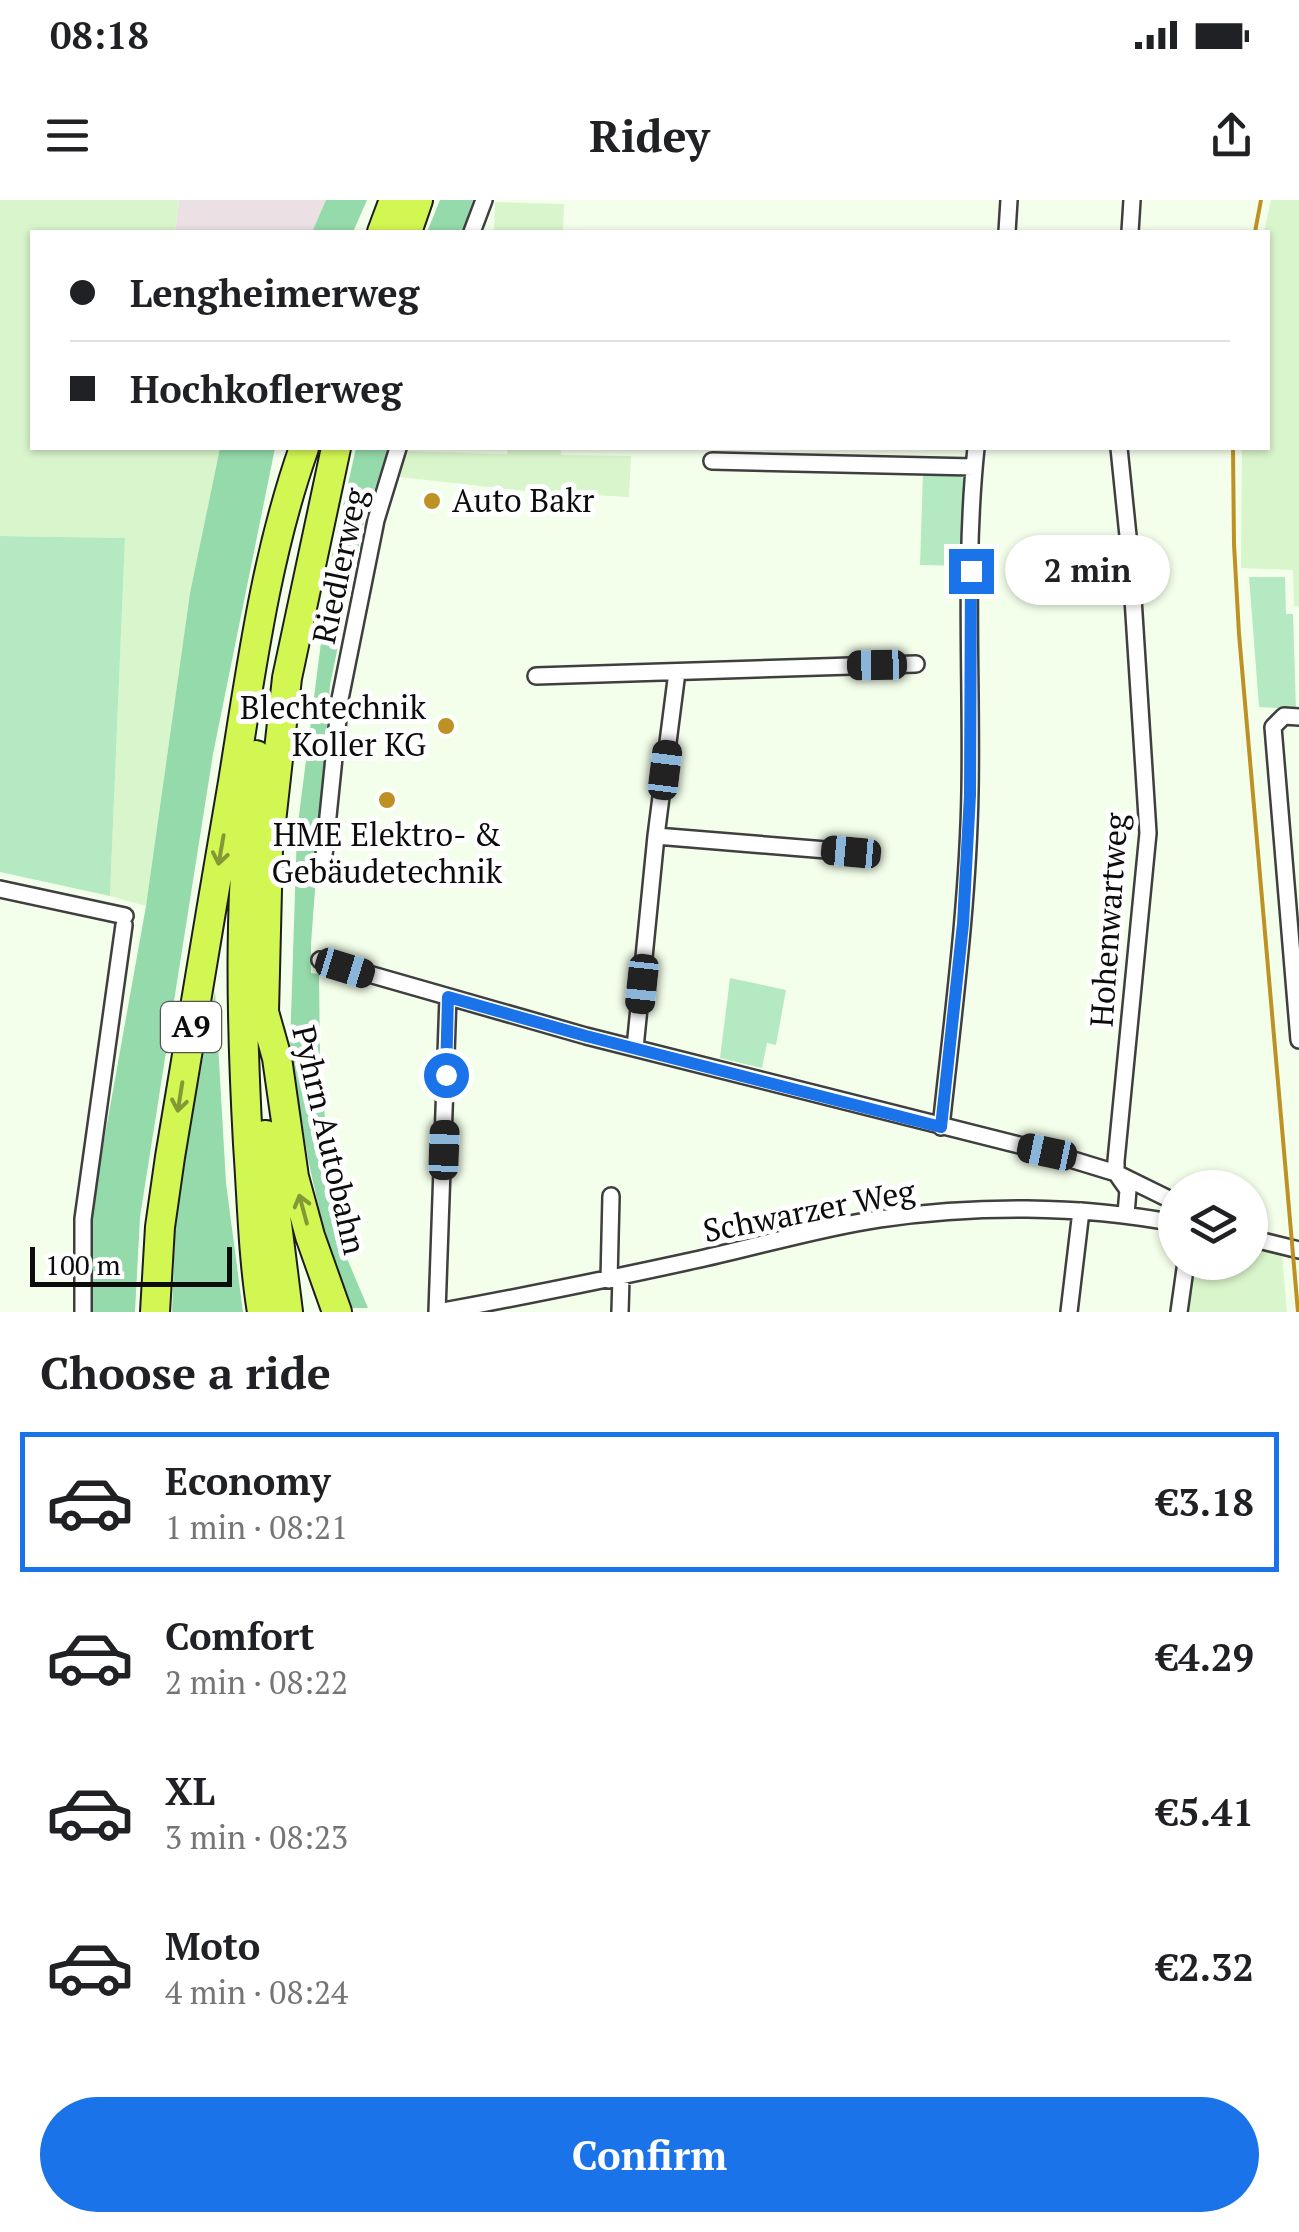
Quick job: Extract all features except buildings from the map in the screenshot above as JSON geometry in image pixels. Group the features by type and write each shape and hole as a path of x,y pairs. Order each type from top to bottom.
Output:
{"highway":[{"path":"383,230 394,200"},
{"path":"407,230 418,200"},
{"name":"A9","path":"155,1312 160,1228 170,1156 248,686 267,586 303,450"},
{"path":"274,1307 254,1250 244,1066 244,891 248,818 281,590 312,450"},
{"name":"Pyhrn Autobahn","path":"334,1307 294,1176 277,1058 264,1012 264,922 274,775 300,610 336,450"},
{"path":"264,1012 262,1061 274,1307"}],"street":[{"path":"473,230 484,200"},
{"path":"1006,230 1009,200"},
{"path":"1130,230 1132,200"},
{"name":"Riedlerweg","path":"322,875 340,699 376,520 397,450"},
{"path":"941,1127 963,924 970,795 969,641 976,450"},
{"name":"Hohenwartweg","path":"1119,450 1131,566 1148,834 1116,1173 1128,1190 1126,1214"},
{"path":"712,462 974,467"},
{"path":"536,676 916,664"},
{"path":"635,1048 677,672"},
{"path":"1299,717 1284,716 1273,727 1295,943 1299,1040"},
{"path":"656,836 851,852"},
{"path":"0,889 125,921 83,1219 83,1312"},
{"path":"320,960 635,1048 1047,1152 1116,1173 1158,1194"},
{"path":"438,1312 448,997"},
{"path":"611,1196 620,1312"},
{"name":"Schwarzer Weg","path":"438,1312 615,1278 878,1219 1002,1210 1081,1211 1158,1220"},
{"path":"1070,1312 1081,1211"},
{"path":"1268,1242 1299,1250"},
{"path":"1179,1312 1183,1280"}],"shaded area":[{"path":"179,200 326,200 313,230 175,230"}],"green space":[{"path":"0,200 179,200 175,230 30,230 30,450 220,450 190,593 146,906 110,896 125,538 0,536"},
{"path":"326,200 367,200 354,230 313,230"},
{"path":"440,200 473,200 463,230 428,230"},
{"path":"1271,200 1299,200 1299,606 1294,606 1293,570 1241,568 1242,450 1270,450 1270,230 1264,230"},
{"path":"495,202 564,204 563,230 494,230"},
{"path":"220,450 275,450 213,754 140,1217 135,1312 90,1312 88,1230 146,906 190,593"},
{"path":"356,450 387,450 363,525 330,685 311,944 311,973 319,974 320,1058 340,1242 368,1308 346,1308 329,1254 308,1159 290,1047 297,831 332,556"},
{"path":"508,450 561,450 561,455 631,456 629,497 535,492 400,477 404,451 507,454"},
{"path":"923,473 963,478 964,566 920,565"},
{"path":"0,536 125,538 110,896 0,872"},
{"path":"1249,577 1285,577 1286,614 1293,614 1296,709 1259,707"},
{"path":"730,978 786,990 776,1045 767,1043 762,1068 720,1058"},
{"path":"215,991 226,1183 243,1312 172,1312 176,1204"},
{"path":"1268,1252 1282,1255 1287,1312 1185,1312 1190,1280 1268,1280"}],"railway":[{"path":"1255,230 1261,200"},
{"path":"1233,450 1239,634 1298,1312"}],"place":[{"name":"Auto Bakr","path":"432,501"},
{"name":"Blechtechnik Koller KG","path":"446,726"},
{"name":"HME Elektro- & Gebäudetechnik","path":"387,800"}],"route":[{"path":"446,1075 448,997 941,1127 963,924 970,795 971,571"}]}
